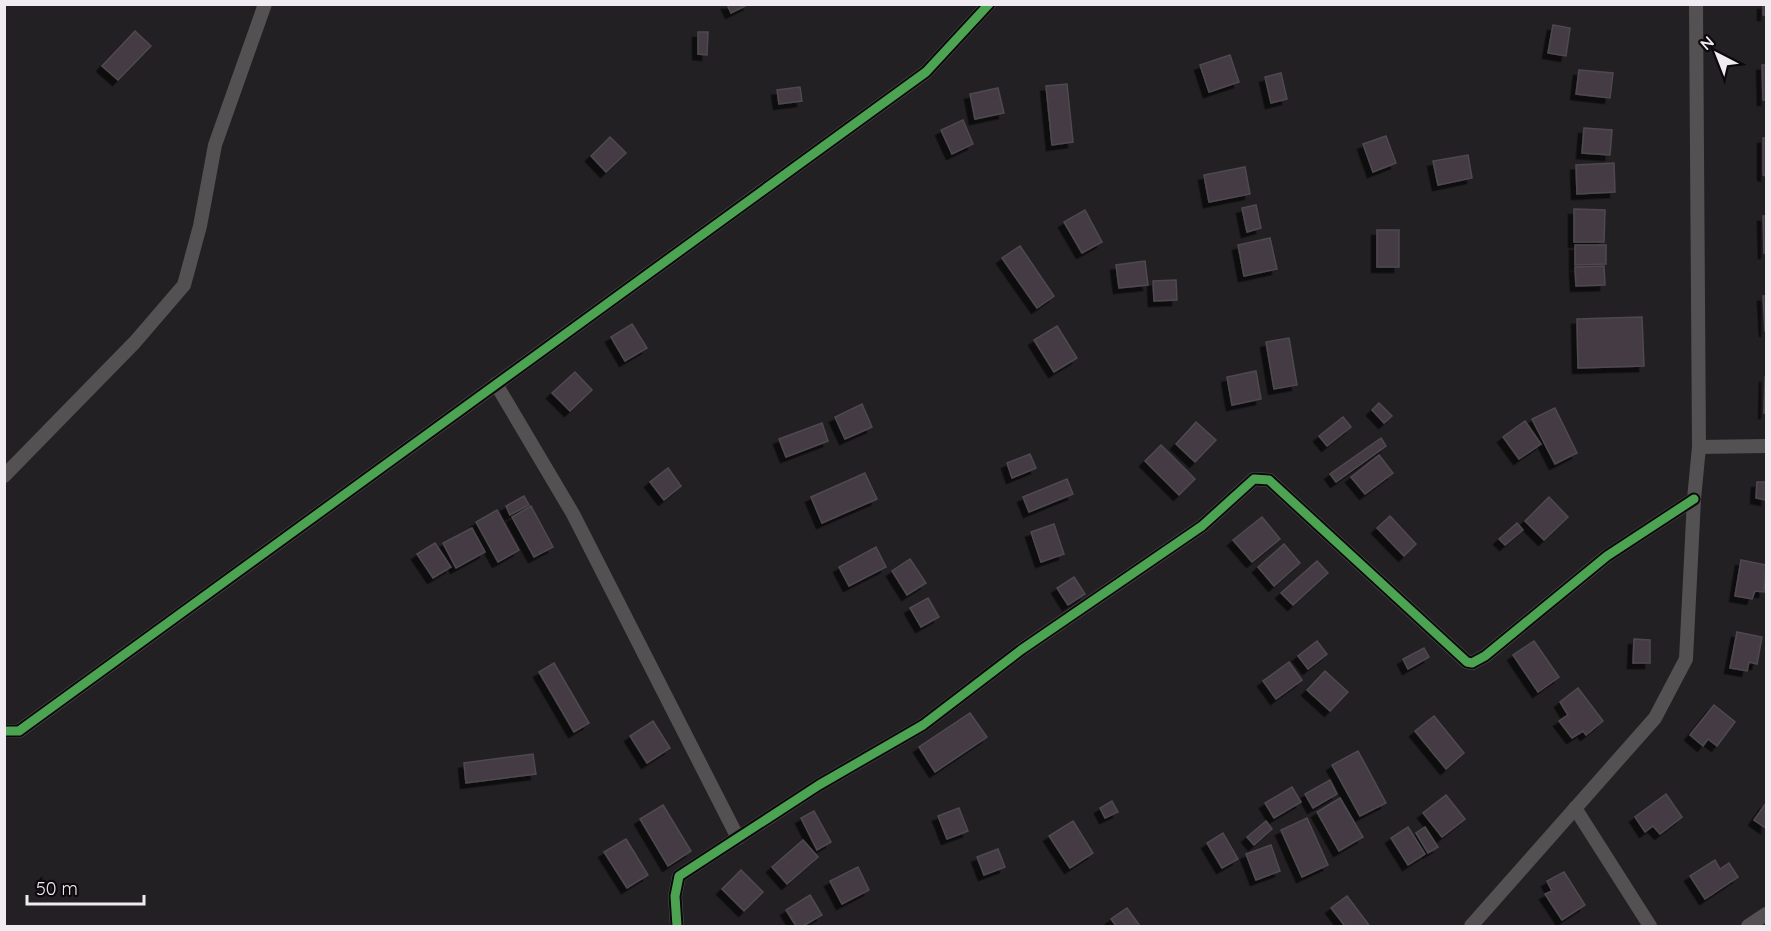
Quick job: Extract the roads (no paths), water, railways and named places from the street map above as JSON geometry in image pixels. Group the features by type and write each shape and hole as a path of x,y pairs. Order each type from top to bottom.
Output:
{"street":[{"path":"4,476 135,342 184,285 200,226 214,145 265,4"},
{"path":"4,730 19,731 926,72 989,4"},
{"path":"1471,927 1655,718 1686,659 1694,499 1699,447 1696,4"},
{"path":"496,384 573,514 738,838"},
{"path":"1699,447 1767,446"},
{"path":"677,927 675,896 679,876 819,785 922,725 1021,650 1202,526 1254,479 1269,480 1467,662 1472,663 1485,656 1607,556 1694,499"},
{"path":"1575,808 1650,927"},
{"path":"1748,927 1767,914"}]}
